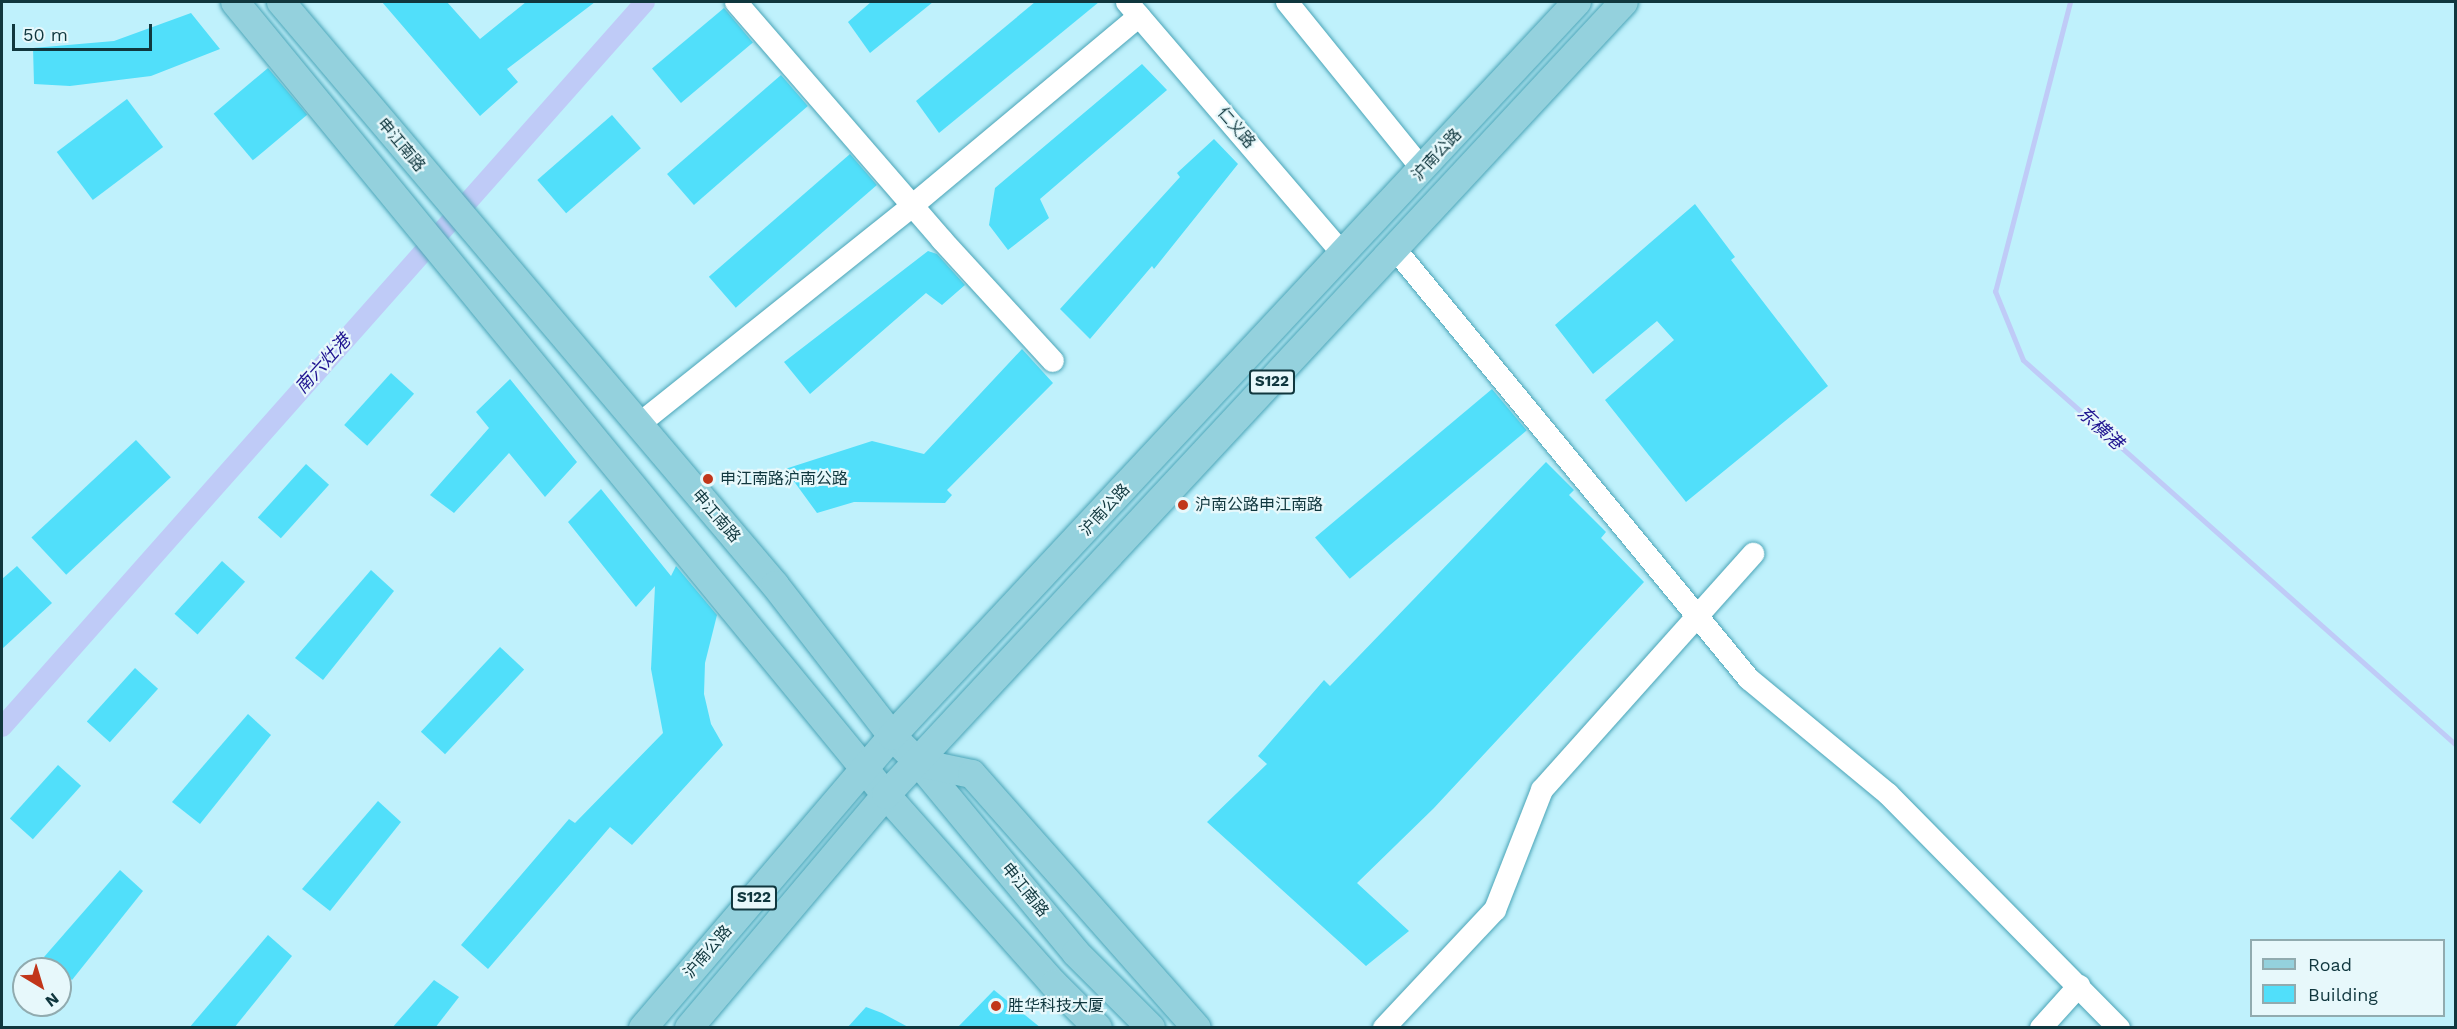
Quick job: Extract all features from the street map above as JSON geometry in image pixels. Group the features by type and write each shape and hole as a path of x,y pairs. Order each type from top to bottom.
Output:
{"main road":[{"path":"235,2 864,769 1054,984 1098,1028"},
{"name":"申江南路","path":"281,2 484,245 775,585 892,736 919,763 1076,953 1151,1028"},
{"name":"沪南公路","path":"643,1028 892,736 1344,255 1577,2"},
{"name":"沪南公路","path":"689,1028 886,795 919,763 1624,2"},
{"path":"919,763 972,774 1197,1028"},
{"path":"1162,991 1189,1028"}],"street":[{"path":"736,2 912,206 1053,361"},
{"path":"1287,2 1423,170"},
{"path":"638,425 912,206 1133,9"},
{"name":"仁义路","path":"1133,9 1344,255"},
{"path":"1395,249 1749,679 1888,794 2120,1028"},
{"path":"1384,1028 1495,910 1542,790 1753,555"},
{"path":"2041,1028 2079,986"}],"building":[{"path":"382,2 447,2 480,39 526,2 595,2 507,69 518,82 480,116"},
{"path":"871,2 933,2 870,53 848,22"},
{"path":"1035,2 1099,2 939,133 916,101"},
{"path":"724,8 753,42 681,103 652,68"},
{"path":"191,13 220,49 151,76 70,86 34,84 33,48 114,41"},
{"path":"1142,64 1167,90 1040,199 1049,218 1008,250 989,225 995,188"},
{"path":"268,68 307,115 253,160 214,114"},
{"path":"781,75 808,106 694,205 667,174"},
{"path":"127,99 163,147 93,200 57,152"},
{"path":"612,115 641,148 566,213 537,180"},
{"path":"1214,139 1238,164 1154,269 1152,266 1090,339 1060,309 1180,177 1177,173"},
{"path":"850,154 877,185 736,308 709,277"},
{"path":"1695,204 1735,257 1731,260 1828,386 1686,502 1605,400 1674,340 1657,321 1593,374 1555,325"},
{"path":"928,251 937,254 965,285 942,305 926,293 810,394 784,362"},
{"path":"1022,349 1053,383 947,490 952,495 945,503 854,502 817,513 785,469 872,441 924,454"},
{"path":"391,373 414,394 367,446 344,425"},
{"path":"510,379 577,462 545,497 509,453 454,513 430,495 489,428 476,412"},
{"path":"1492,389 1527,430 1350,579 1315,537"},
{"path":"136,440 171,477 66,575 31,538"},
{"path":"1546,462 1574,490 1569,495 1606,532 1601,538 1644,582 1434,808 1357,883 1409,931 1366,966 1207,822 1267,764 1258,756 1324,680 1330,686"},
{"path":"306,464 329,485 281,538 258,518"},
{"path":"601,489 671,576 676,566 717,615 705,663 704,694 711,724 723,745 632,845 610,827 488,969 461,945 569,819 575,823 663,733 651,669 655,586 636,607 568,522"},
{"path":"222,561 245,582 198,635 174,614"},
{"path":"17,566 52,603 2,649 2,579"},
{"path":"371,570 394,591 323,680 295,658"},
{"path":"500,647 524,670 445,754 421,732"},
{"path":"135,668 158,689 110,742 87,722"},
{"path":"248,714 271,735 200,824 172,802"},
{"path":"58,765 81,786 33,839 10,819"},
{"path":"378,801 401,822 330,911 302,889"},
{"path":"120,870 143,891 72,980 72,957 44,957"},
{"path":"268,935 292,956 234,1028 189,1028"},
{"path":"434,980 459,997 435,1028 392,1028"},
{"name":"胜华科技大厦","path":"994,990 1041,1028 957,1028"},
{"path":"866,1007 882,1013 910,1028 847,1028"}],"waterway":[{"name":"南六灶港","path":"2,727 645,2"},
{"name":"东横港","path":"2070,2 1995,291 2023,360 2456,745"}],"place":[{"name":"申江南路沪南公路","path":"708,479"},
{"name":"沪南公路申江南路","path":"1183,505"},
{"name":"胜华科技大厦","path":"996,1006"}]}
